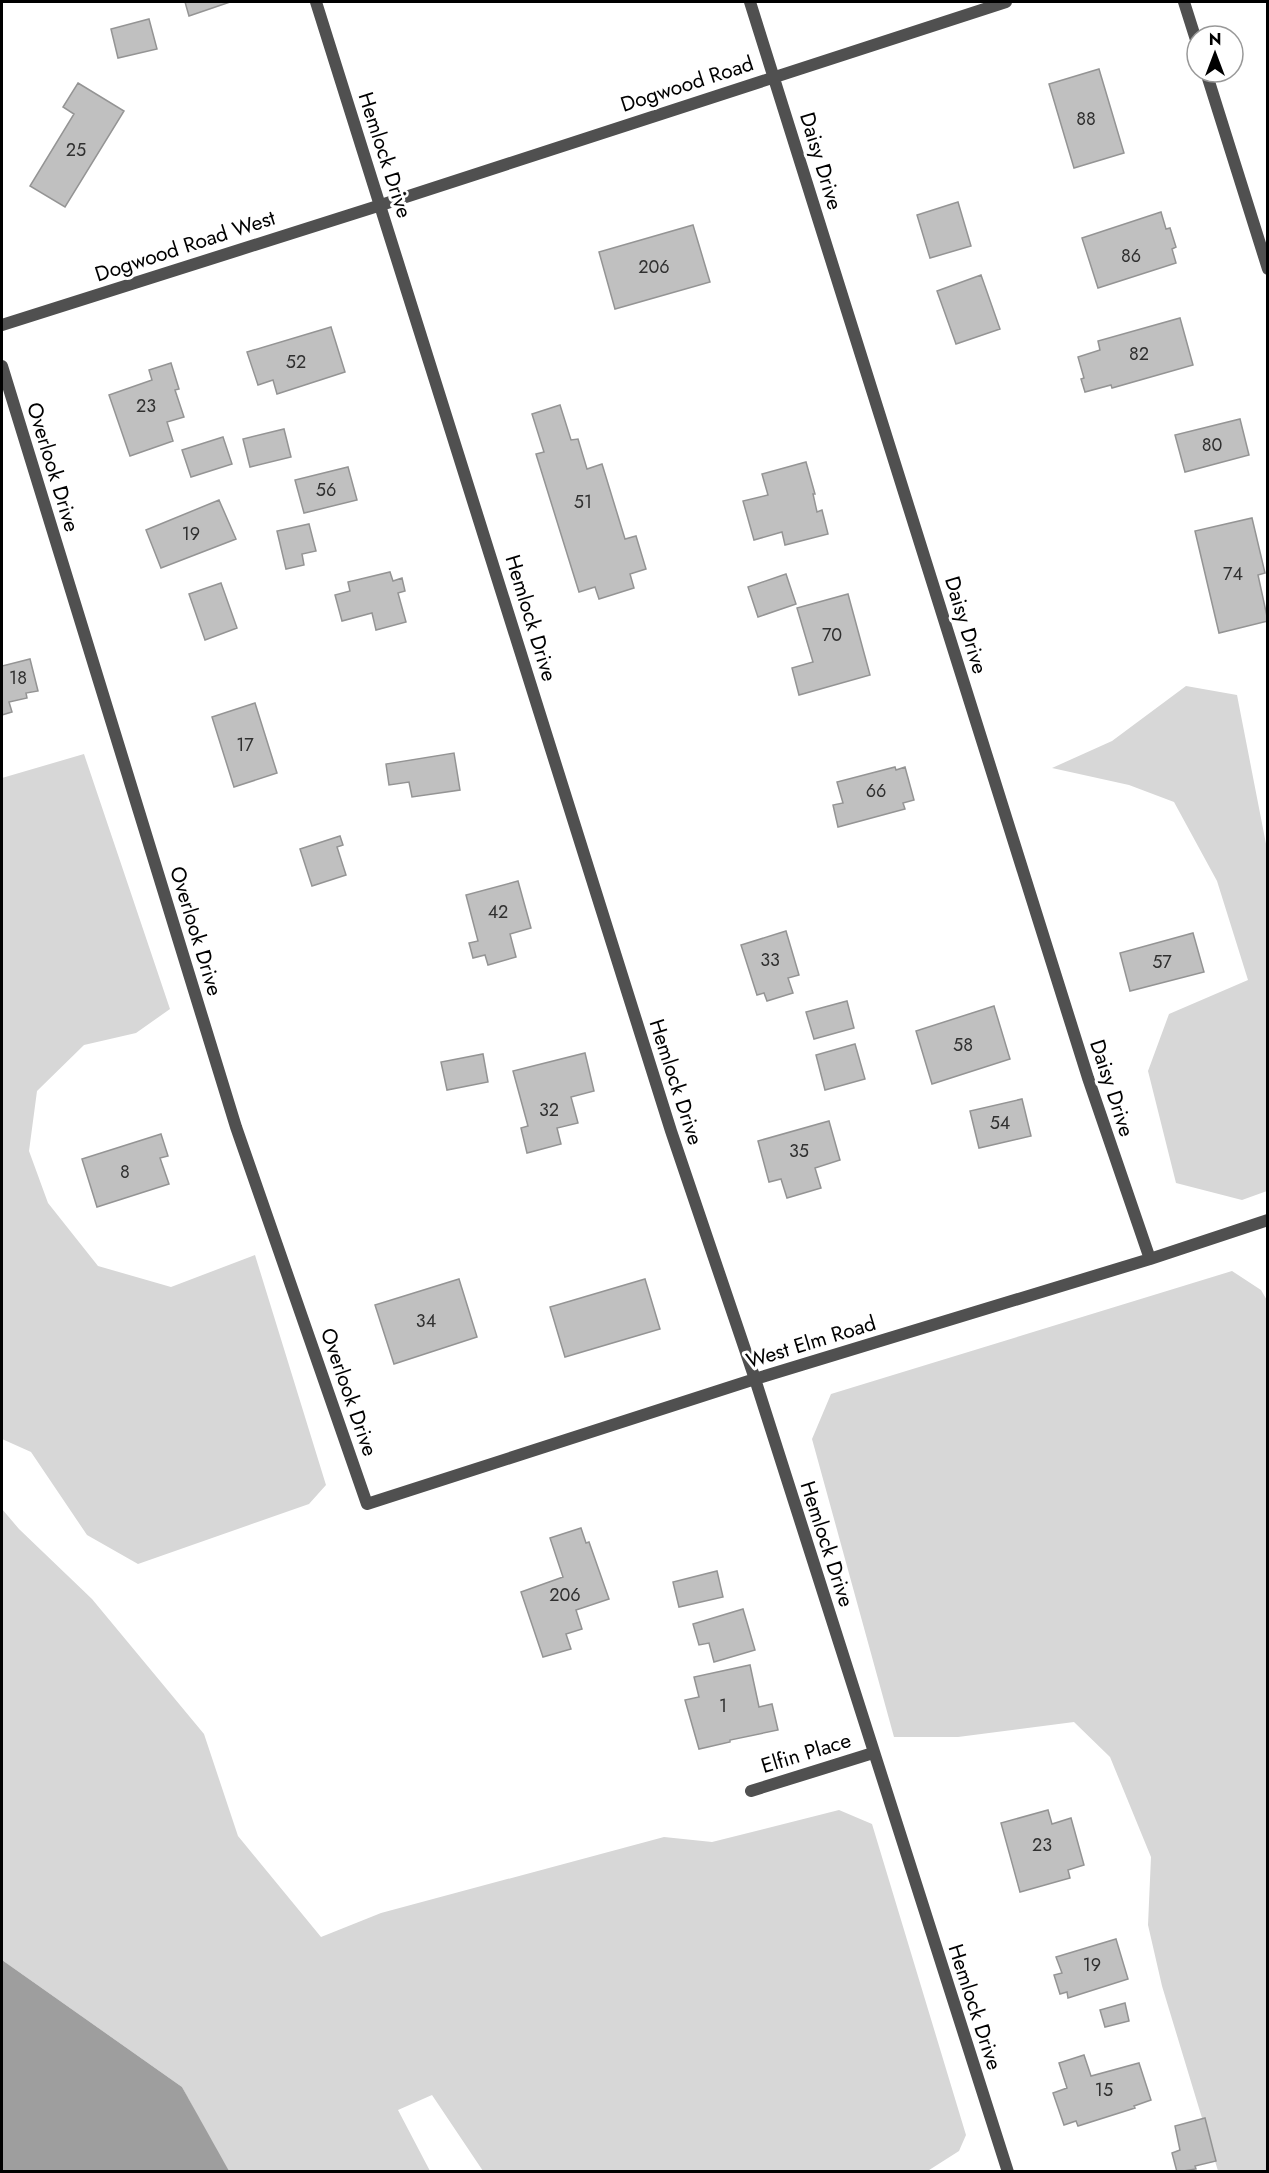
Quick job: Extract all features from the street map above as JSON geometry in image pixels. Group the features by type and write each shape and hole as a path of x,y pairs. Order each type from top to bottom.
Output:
{"street":[{"name":"Hemlock Drive","path":"316,2 671,1131 755,1379 1008,2172"},
{"name":"Daisy Drive","path":"750,2 1088,1078 1150,1259"},
{"name":"Dogwood Road","path":"381,205 1006,2"},
{"path":"1184,2 1191,24"},
{"path":"1210,84 1268,269"},
{"name":"Dogwood Road West","path":"2,325 381,205"},
{"name":"Overlook Drive","path":"2,366 237,1127 367,1504"},
{"name":"West Elm Road","path":"367,1504 755,1379 1150,1259 1268,1220"},
{"name":"Elfin Place","path":"751,1791 873,1753"}],"shaded area":[{"path":"1186,686 1237,695 1267,849 1267,1191 1242,1200 1176,1183 1148,1071 1169,1014 1248,980 1217,881 1174,802 1129,785 1052,768 1112,741"},
{"path":"84,754 170,1009 136,1033 84,1045 37,1091 29,1151 48,1203 98,1266 171,1287 255,1255 326,1485 309,1504 138,1564 87,1535 31,1452 2,1439 2,778"},
{"path":"1232,1271 1261,1290 1268,1302 1267,2171 1218,2171 1162,1986 1148,1925 1151,1857 1110,1757 1074,1722 958,1737 894,1737 812,1439 831,1394"},
{"path":"2,1509 19,1529 92,1599 204,1734 238,1836 321,1937 381,1913 664,1837 712,1842 839,1810 872,1824 966,2135 959,2151 926,2172 483,2171 432,2095 398,2110 430,2171 227,2171 182,2087 2,1960"},
{"path":"2,1960 182,2087 229,2171 2,2171"}],"building":[{"path":"185,2 230,2 189,16"},
{"path":"149,19 157,49 118,58 111,29"},
{"path":"1099,69 1124,153 1074,168 1049,84"},
{"path":"78,83 124,111 65,207 30,186 74,114 63,107"},
{"path":"958,202 971,246 930,258 917,215"},
{"path":"1161,212 1166,229 1170,228 1176,247 1172,249 1176,263 1098,288 1082,238"},
{"path":"693,225 710,282 615,309 599,252"},
{"path":"981,275 1000,329 956,344 937,291"},
{"path":"1180,318 1193,365 1112,388 1111,385 1085,392 1078,357 1100,350 1098,341"},
{"path":"331,327 345,372 277,394 273,380 258,385 247,352"},
{"path":"171,363 179,389 175,390 184,417 167,422 173,441 130,456 109,395 152,380 149,370"},
{"path":"560,405 571,440 578,439 587,469 602,464 625,539 636,536 646,569 630,574 634,588 599,599 595,587 579,592 536,454 544,452 532,414"},
{"path":"1240,419 1249,455 1185,472 1175,435"},
{"path":"284,429 291,457 250,467 243,439"},
{"path":"223,437 232,464 191,477 182,450"},
{"path":"806,462 815,494 813,494 817,512 822,510 828,534 785,545 782,532 754,540 743,501 768,495 762,474"},
{"path":"348,467 357,500 304,513 295,480"},
{"path":"219,500 236,539 161,568 146,530"},
{"path":"1252,518 1265,573 1258,575 1268,621 1219,633 1195,531"},
{"path":"309,524 316,551 302,554 304,565 286,569 277,531"},
{"path":"390,572 393,581 402,578 405,591 398,593 406,622 376,630 372,613 342,621 335,595 350,591 348,582"},
{"path":"786,574 796,604 758,617 748,587"},
{"path":"221,583 237,628 205,640 189,594"},
{"path":"848,594 870,675 799,695 792,668 813,662 797,608"},
{"path":"30,659 38,691 26,693 27,698 9,702 12,712 2,715 2,666"},
{"path":"255,703 277,773 234,787 212,717"},
{"path":"454,753 460,790 412,797 409,782 389,785 386,764"},
{"path":"895,767 896,770 905,767 914,800 903,803 905,809 838,827 833,805 843,803 837,782"},
{"path":"340,836 343,845 337,847 346,875 312,886 300,849"},
{"path":"518,881 531,928 510,934 516,957 488,965 485,955 473,958 469,943 478,941 466,895"},
{"path":"786,931 799,975 788,978 793,993 767,1001 764,993 757,995 741,945"},
{"path":"1193,933 1204,972 1130,991 1120,953"},
{"path":"847,1001 854,1028 814,1039 806,1012"},
{"path":"994,1006 1010,1059 932,1084 916,1031"},
{"path":"855,1044 865,1079 825,1090 816,1055"},
{"path":"585,1053 594,1091 571,1097 578,1123 557,1128 561,1144 527,1153 521,1128 528,1126 513,1071"},
{"path":"483,1054 488,1082 447,1090 441,1062"},
{"path":"1022,1099 1031,1136 979,1148 970,1111"},
{"path":"829,1121 840,1160 815,1168 821,1188 787,1198 781,1179 769,1182 758,1141"},
{"path":"161,1134 168,1156 160,1158 169,1184 97,1207 82,1159"},
{"path":"459,1279 477,1337 394,1364 375,1305"},
{"path":"645,1279 660,1329 565,1357 550,1307"},
{"path":"581,1528 586,1543 589,1542 609,1599 576,1610 582,1629 566,1634 571,1649 543,1657 521,1592 563,1577 550,1538"},
{"path":"717,1571 723,1597 679,1607 673,1582"},
{"path":"743,1609 755,1650 714,1662 709,1643 699,1645 693,1624"},
{"path":"750,1665 759,1707 772,1704 778,1730 699,1749 685,1700 699,1697 694,1677"},
{"path":"1048,1810 1052,1824 1071,1818 1084,1865 1068,1870 1070,1878 1020,1892 1001,1823"},
{"path":"1116,1939 1128,1979 1068,1998 1067,1992 1060,1994 1054,1975 1062,1973 1056,1957"},
{"path":"1125,2003 1129,2021 1105,2027 1100,2010"},
{"path":"1084,2055 1091,2076 1139,2063 1151,2100 1134,2106 1135,2108 1078,2126 1076,2121 1064,2125 1053,2093 1067,2088 1059,2063"},
{"path":"1205,2118 1216,2161 1195,2166 1196,2169 1177,2172 1172,2153 1180,2150 1175,2126"}]}
